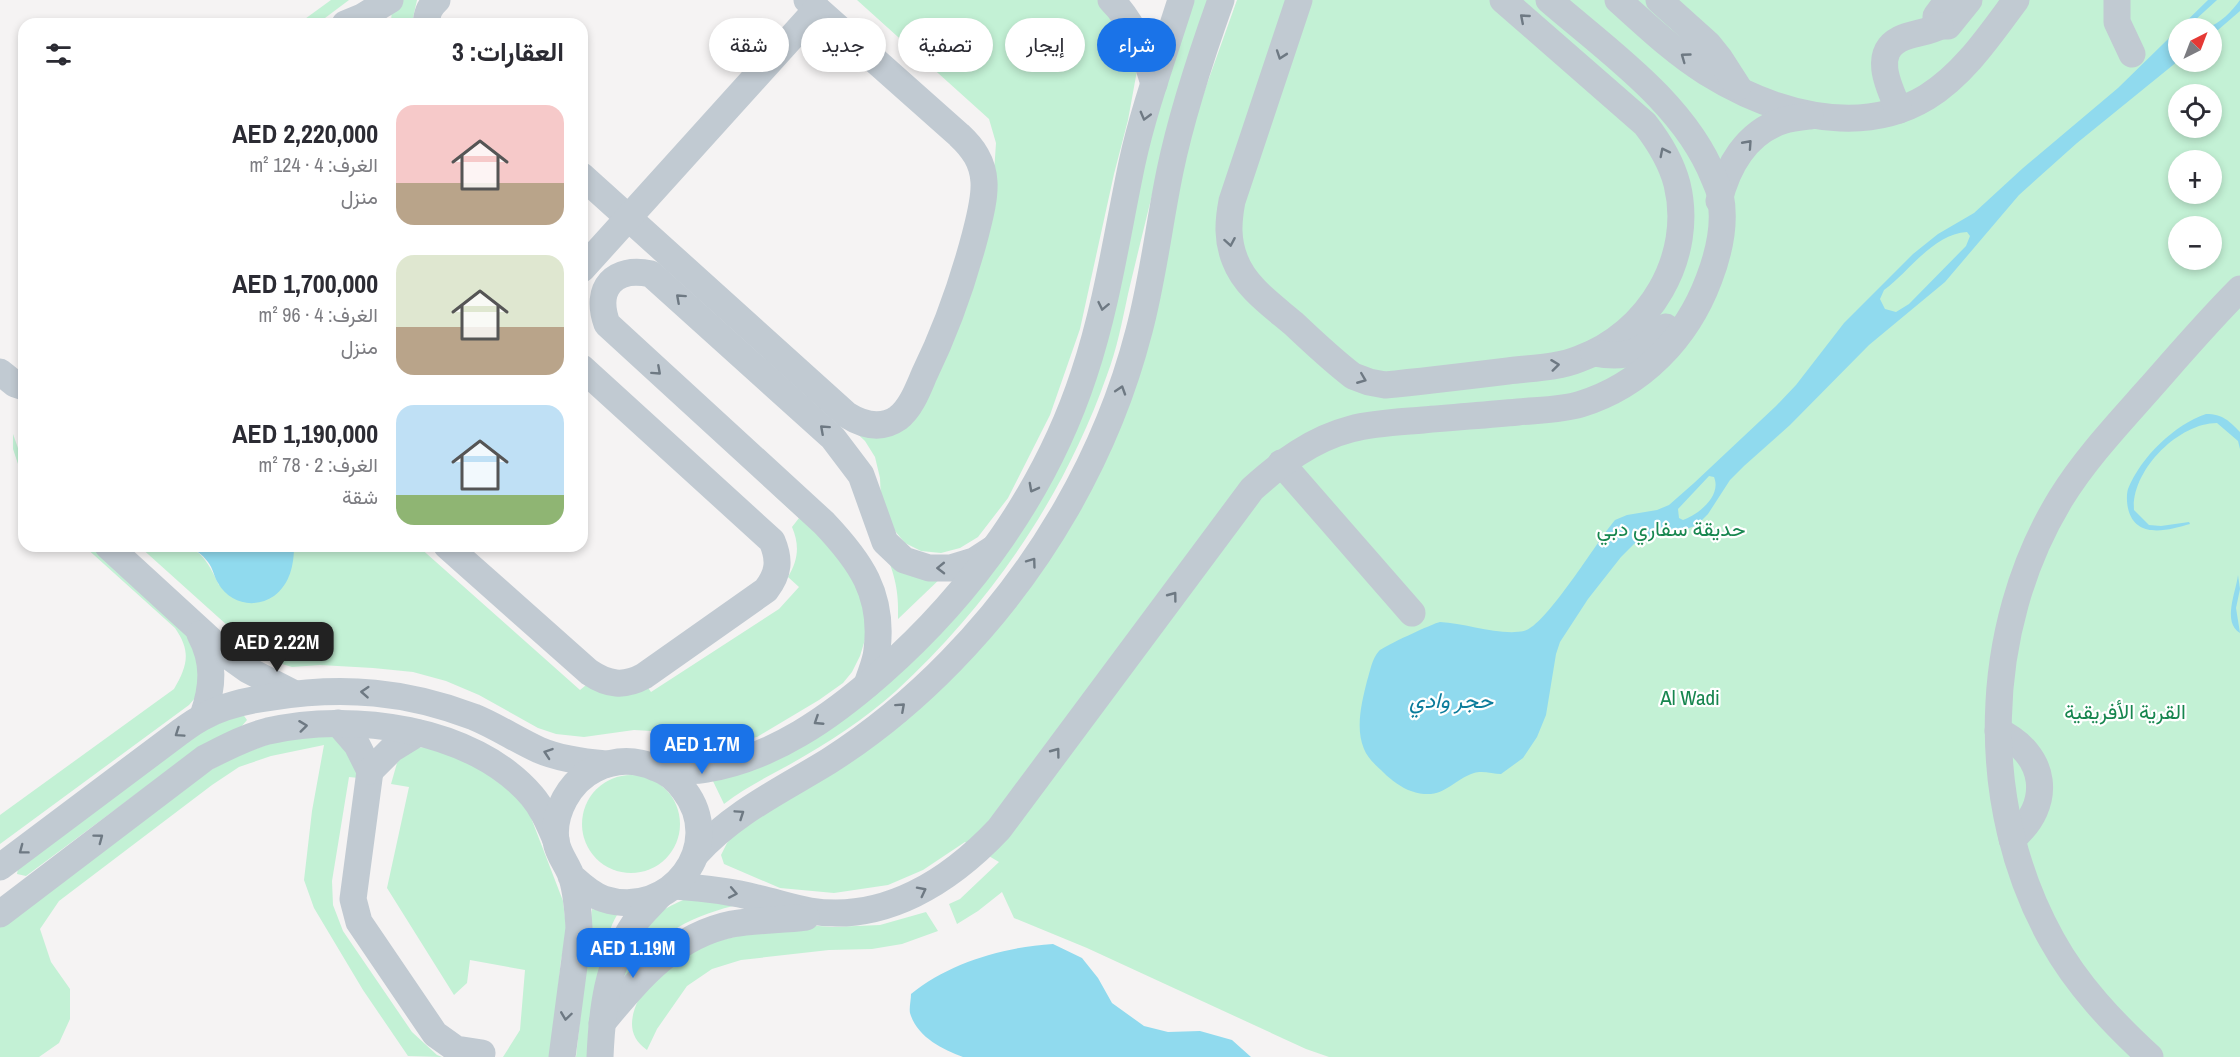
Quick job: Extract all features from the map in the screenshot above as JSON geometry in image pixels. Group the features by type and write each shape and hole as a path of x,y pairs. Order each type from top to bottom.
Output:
{"street":[{"path":"351,18 370,0"},
{"path":"360,18 390,0"},
{"path":"427,18 431,6 437,0"},
{"path":"1111,0 1132,28 1146,55 1154,84"},
{"path":"662,770 705,770 746,760 784,743 826,716 867,686 914,644 957,598 994,548 1030,494 1060,435 1084,375 1102,312 1133,161 1154,84 1181,0"},
{"path":"696,854 728,822 832,759 894,714 950,662 1002,604 1046,542 1085,475 1116,405 1139,332 1170,171 1192,86 1221,0"},
{"path":"1299,0 1232,201 1228,221 1229,242 1235,262 1247,280 1340,366 1353,376 1385,385 1565,364 1594,353 1619,338 1641,319 1669,275 1677,253 1681,231 1677,185 1670,163 1659,142 1645,124 1503,0"},
{"path":"602,1023 661,957 695,936 732,924 870,910 901,901 930,887 955,871 999,829 1252,489 1281,463 1315,442 1352,429 1391,423 1579,405 1613,392 1643,373 1669,347 1690,318 1717,258 1721,226 1720,194 1693,136 1672,110 1549,0"},
{"path":"1618,0 1671,47 1706,72 1740,91 1776,105 1831,118 1865,118 1899,110 1926,97 1948,81 1973,55 2016,0"},
{"path":"1659,0 1708,44 1740,91"},
{"path":"1940,26 1936,16 1948,0"},
{"path":"1899,110 1884,73 1887,54 1892,45 1900,39 1926,33 1940,26 1948,26 1969,0"},
{"path":"2117,0 2118,22 2132,54"},
{"path":"588,181 628,218 847,415 872,426 886,424 899,417 914,395 940,342 962,286 985,183 981,164 973,148 812,4 628,218 588,252"},
{"path":"1594,353 1614,357 1635,353 1653,343 1667,327 1686,296 1700,264 1731,163 1753,138 1781,121 1814,115"},
{"path":"867,686 877,651 878,615 868,580 849,549 824,523 607,324 602,310 603,295 610,282 622,273 636,270 651,274 833,438 861,475 885,542 904,560 929,568 951,568 974,561 994,548"},
{"path":"2150,1057 2115,1025 2082,986 2052,940 2028,890 2012,838 2004,796 1998,731 1998,698 2014,612 2042,535 2061,499 2082,468 2126,416 2240,289"},
{"path":"0,372 18,385"},
{"path":"454,552 589,672 610,683 628,683 644,676 766,590 774,579 778,567 777,553 772,541 763,530 588,373"},
{"path":"1281,463 1412,613"},
{"path":"115,552 227,655 248,670 293,693"},
{"path":"197,628 208,648 212,671 211,694 203,716"},
{"path":"227,655 244,676 258,699 266,732"},
{"path":"0,867 203,716 229,706 293,693 352,691 387,693 433,702 477,718 539,750 583,762 644,763 662,770 678,782 690,797 697,815 700,834 696,854 688,871 635,923 617,953 607,987 600,1057"},
{"path":"0,873 10,906 205,758 234,743 266,732 302,725 338,723 378,725 418,733 458,746 495,765 515,779 537,804 546,817 562,859 572,876 585,889 602,899 621,903 641,903 667,891 732,892 796,908 838,913"},
{"path":"338,723 357,745 370,771 353,899 359,922 435,1034 456,1049 482,1053"},
{"path":"1998,731 2023,747 2032,759 2038,773 2040,788 2033,817 2024,829 2012,838"},
{"path":"370,771 392,749 418,733"},
{"path":"556,840 557,820 563,802 588,772 606,764"},
{"path":"562,1057 579,928 572,876"}],"green space":[{"path":"331,0 349,0 325,18 306,18"},
{"path":"396,0 417,0 413,18 391,18 392,4"},
{"path":"857,0 1103,0 1113,18 1097,18 1097,72 1137,72 1128,120 1080,329 1050,415 1008,498 978,537 960,548 941,553 921,551 905,543 890,525 881,500 880,478 875,457 865,441 846,423 901,416 993,187 996,143 989,119 937,72 993,72 993,18 898,18 898,37 886,26 886,18 877,18"},
{"path":"1190,0 1208,0 1162,156 1114,355 1089,420 1046,505 1021,546 993,585 931,657 896,691 844,732 724,804 711,777 833,717 1042,485 1168,72 1176,72 1176,46"},
{"name":"حديقة سفاري دبي","path":"1237,0 2240,0 2240,1057 1329,1057 1306,1049 1087,948 1014,918 1002,892 957,924 949,904 960,899 999,862 965,842 923,870 888,885 834,893 780,888 724,864 721,855 727,843 742,825 843,764 1067,528 1193,123"},
{"path":"13,434 18,448 18,464 13,449"},
{"path":"784,487 865,571 867,633 860,656 843,683 757,737 726,743 695,742 651,731 634,730 584,737 556,734 538,728 479,695 446,681 413,672 320,665 292,667 272,661 248,644 146,552 197,552 204,559 219,585 290,552 425,552 580,690 591,681 642,679 651,692 779,609 799,587 788,577 797,553 792,527 799,518 775,496"},
{"path":"884,549 944,575 898,619 895,583"},
{"path":"91,552 101,552 197,642 201,691 189,705 0,844 0,815 174,689 186,658 184,644 175,628"},
{"path":"242,713 247,720 241,727 190,754 26,876 17,874 19,863 179,742"},
{"path":"345,735 359,778 349,777 332,881 333,905 343,931 412,1032 442,1057 408,1056 363,990 314,908 304,880 312,811 324,745 271,756 239,767 59,901 40,929 51,962 70,989 70,1019 59,1043 39,1057 0,1057 0,926 200,776 236,756 286,738"},
{"path":"450,746 525,802 563,901 567,935 561,960 552,1049 549,1057 503,1057 520,1030 525,970 470,960 467,983 454,995 387,888 409,787 391,784 397,763 410,748"},
{"path":"631,775 650,778 666,789 677,805 680,824 677,843 666,859 650,870 631,873 612,870 596,859 585,843 582,824 585,805 596,789 612,778"},
{"path":"697,894 733,906 700,917 671,932 647,952 625,979 626,964 631,949 648,922 665,909"},
{"path":"592,909 617,915 611,928 602,964 592,1057 576,1057"},
{"path":"926,912 938,931 902,944 872,949 829,950 741,960 712,969 687,986 657,1029 647,1050 636,1039 632,1027 633,1014 638,1001 671,952 789,924 833,927 880,925"}],"water":[{"path":"2208,0 2217,0 2197,18 2189,18"},
{"path":"2240,0 2240,11 2222,27 2222,19"},
{"name":"حجر وادي","path":"2168,39 2168,69 2077,143 2019,195 1945,282 1869,345 1790,425 1730,480 1708,514 1697,525 1682,531 1646,537 1634,544 1621,557 1588,599 1560,642 1546,715 1537,737 1523,758 1501,774 1477,772 1446,789 1431,794 1422,794 1404,788 1373,762 1361,741 1360,724 1361,706 1367,681 1373,661 1379,651 1408,635 1440,622 1504,632 1524,631 1533,626 1558,599 1615,520 1669,505 1776,406 1796,385 1844,323 1913,254 1938,234 1974,213 2023,168 2118,88","holes":["1967,232 1970,236 1966,246 1909,304 1896,312 1885,309 1880,299 1884,290 1922,255 1943,239 1955,234","1709,476 1714,477 1715,491 1707,504 1695,514 1683,520 1679,518 1678,509"]},
{"path":"2206,414 2229,421 2240,432 2240,449 2238,441 2217,423 2202,425 2173,440 2149,465 2140,480 2135,495 2134,510 2149,525 2161,526 2189,522 2190,524 2164,530 2139,526 2133,521 2129,512 2127,495 2141,465 2171,434"},
{"path":"198,552 294,552 290,574 284,586 267,600 251,603 229,596 217,581 206,559"},
{"path":"2238,575 2240,589 2236,608 2240,633 2232,622 2231,614"},
{"path":"1053,944 1082,958 1098,978 1112,1003 1144,1026 1168,1032 1200,1031 1232,1040 1251,1057 963,1057 931,1041 913,1021 910,1011 911,994 942,974 978,958 1015,949"}],"park label":[{"name":"Al Wadi","path":"1690,698"},
{"name":"القرية الأفريقية","path":"2125,712"}]}
